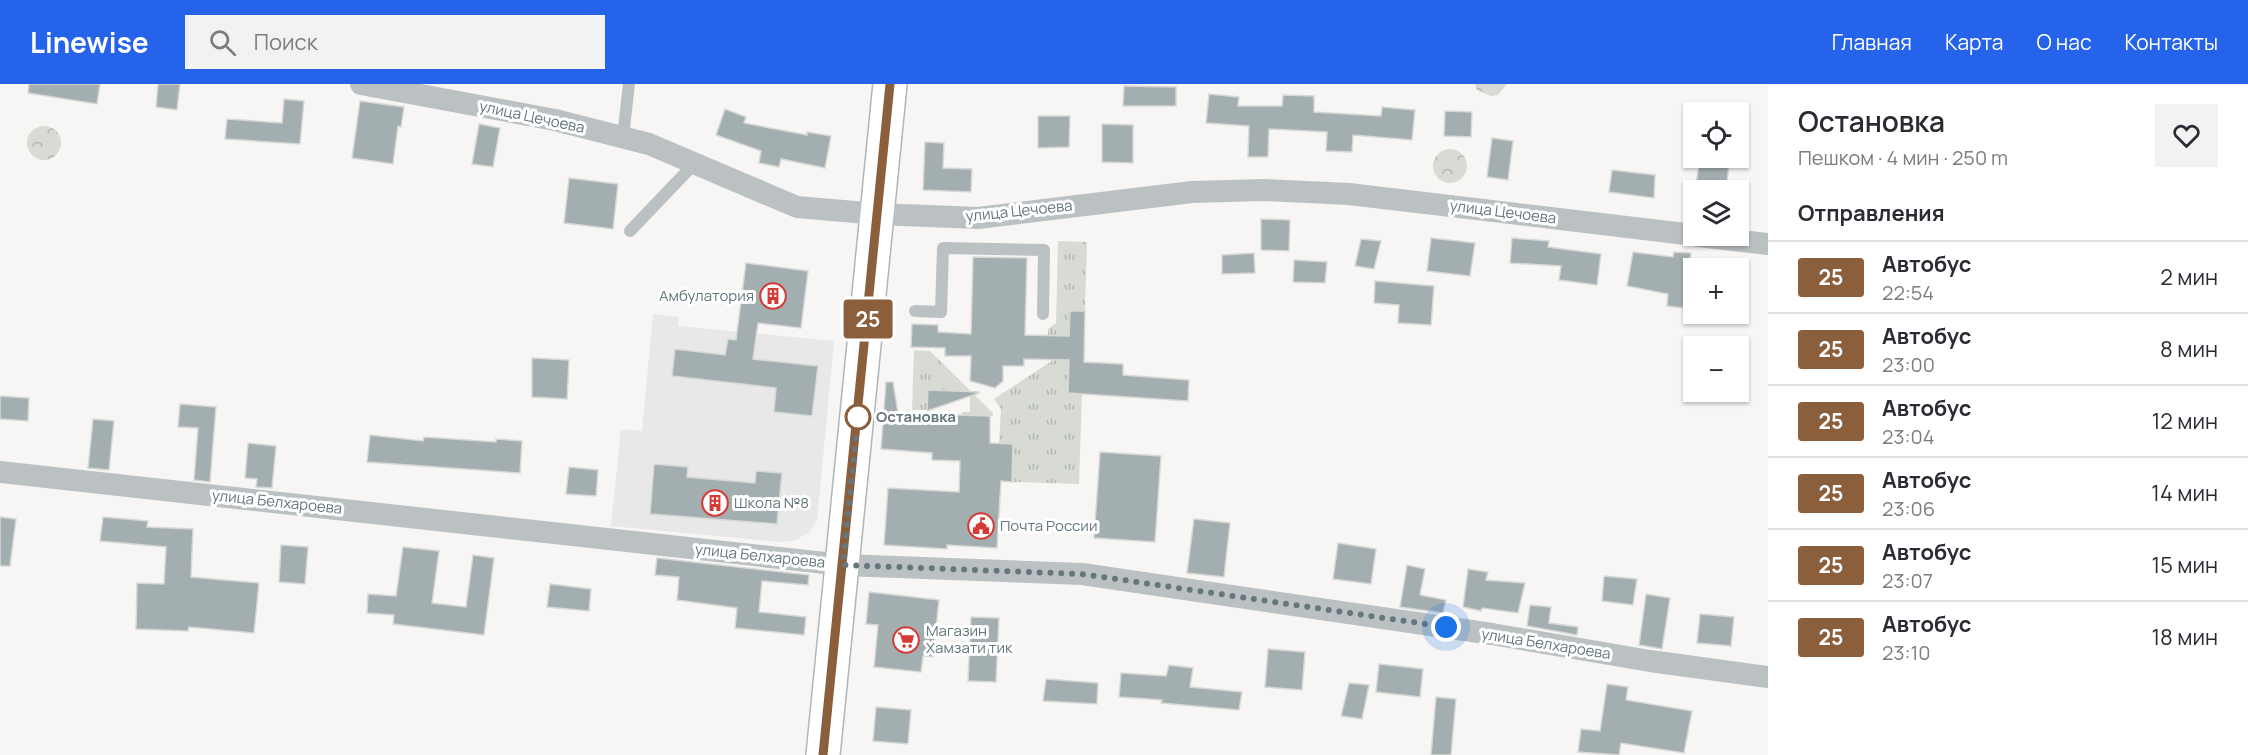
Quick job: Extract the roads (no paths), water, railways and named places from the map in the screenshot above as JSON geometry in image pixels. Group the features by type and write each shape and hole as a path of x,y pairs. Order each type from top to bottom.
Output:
{"street":[{"name":"улица Цечоева","path":"362,84 555,120 649,144 797,207 878,214 978,218 1192,192 1263,190 1349,194 1683,234"},
{"path":"823,755 890,84"},
{"path":"1749,242 1768,244"},
{"name":"улица Белхароева","path":"0,472 843,565 1082,574 1768,677"}],"lane":[{"path":"623,138 629,84"},
{"path":"630,231 694,164"},
{"path":"915,311 941,312 943,248 1044,245 1043,314"}],"place":[{"name":"Амбулатория","path":"773,296"},
{"name":"Остановка","path":"858,417"},
{"name":"Школа №8","path":"715,503"},
{"name":"Почта России","path":"981,526"},
{"name":"Магазин Хамзати тик","path":"906,640"}]}
